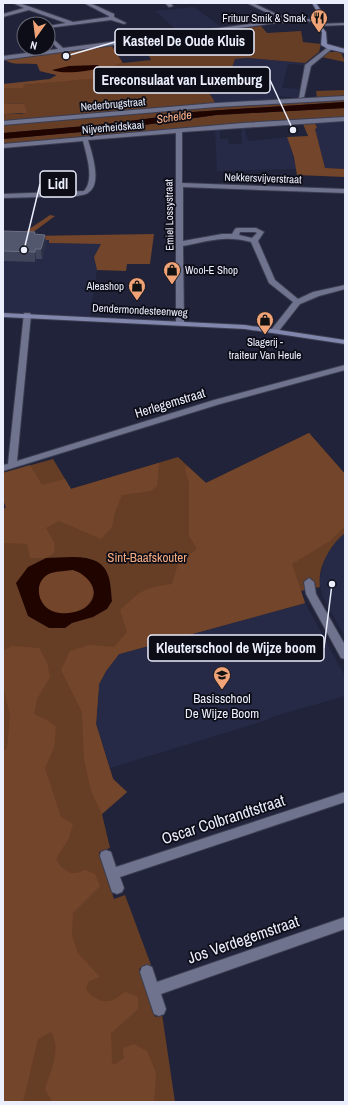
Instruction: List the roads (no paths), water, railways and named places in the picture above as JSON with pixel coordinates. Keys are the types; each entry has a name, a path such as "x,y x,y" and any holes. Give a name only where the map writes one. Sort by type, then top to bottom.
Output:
{"main road":[{"path":"314,3 322,16 318,23 323,30 324,45 344,51"},
{"name":"Dendermondesteenweg","path":"3,315 27,315 275,330 345,342"}],"street":[{"path":"15,3 73,24"},
{"path":"86,3 112,15 111,18"},
{"path":"249,3 289,21"},
{"path":"5,18 29,8"},
{"path":"56,25 111,18 124,23"},
{"path":"56,23 64,20"},
{"path":"3,58 289,21 345,24"},
{"path":"56,44 63,51"},
{"path":"301,97 308,65 330,48"},
{"name":"Nederbrugstraat","path":"3,123 209,106 345,98"},
{"name":"Nijverheidskaai","path":"3,146 345,119"},
{"name":"Emiel Lossystraat","path":"179,131 180,324"},
{"path":"3,196 23,194 77,194 86,192 90,188 93,166 85,139"},
{"name":"Nekkersvijverstraat","path":"179,185 345,191"},
{"path":"235,236 237,230 256,230 261,232 254,241"},
{"path":"180,241 203,240 222,236 235,236 254,241"},
{"path":"254,241 272,281 282,290 300,300"},
{"path":"275,330 300,300 345,287"},
{"path":"8,466 27,315"},
{"name":"Herlegemstraat","path":"8,466 230,398 345,367"},
{"path":"309,582 311,594 345,655"},
{"name":"Oscar Colbrandtstraat","path":"112,874 345,797"},
{"path":"106,856 116,888"},
{"name":"Jos Verdegemstraat","path":"153,990 345,923"},
{"path":"147,972 159,1009"}],"water":[{"path":"98,65 100,68 76,72 52,70 69,66"},
{"name":"Schelde","path":"345,102 345,108 216,115 115,129 3,139 3,133 98,125 168,116 177,113"},
{"path":"72,557 90,559 98,562 104,567 108,575 112,601 107,609 93,617 72,623 65,628 49,628 28,616 16,583 28,567 46,558","holes":["73,570 83,575 93,587 93,598 90,603 81,610 70,613 57,613 47,608 43,604 39,595 42,580 54,572"]}],"place":[{"name":"Frituur Smik & Smak","path":"319,33"},
{"name":"Kasteel De Oude Kluis","path":"66,56"},
{"name":"Ereconsulaat van Luxemburg","path":"293,130"},
{"name":"Lidl","path":"24,250"},
{"name":"Wool-E Shop","path":"172,285"},
{"name":"Aleashop","path":"137,301"},
{"name":"Slagerij - traiteur Van Heule","path":"265,335"},
{"name":"Kleuterschool de Wijze boom","path":"332,584"},
{"name":"Basisschool De Wijze Boom","path":"222,690"}],"park label":[{"name":"Sint-Baafskouter","path":"147,557"}]}
